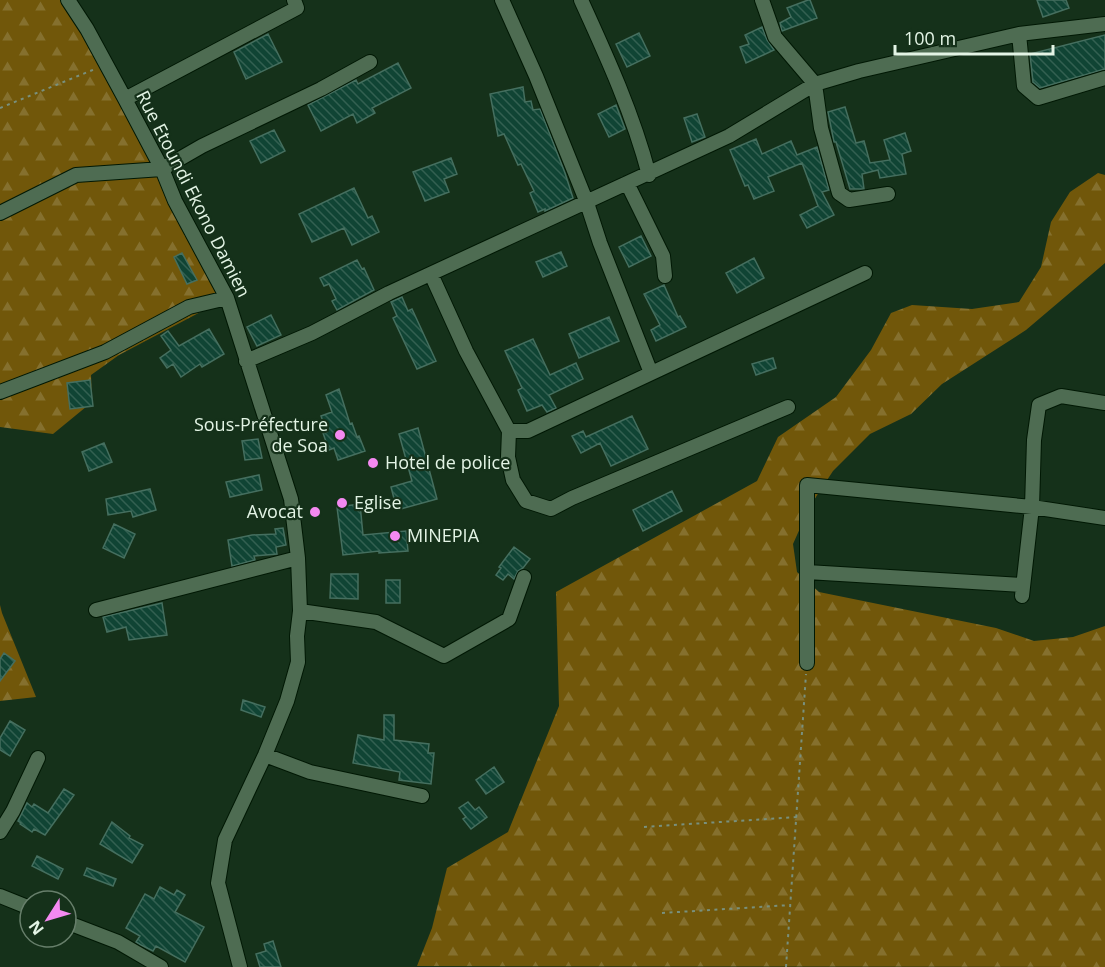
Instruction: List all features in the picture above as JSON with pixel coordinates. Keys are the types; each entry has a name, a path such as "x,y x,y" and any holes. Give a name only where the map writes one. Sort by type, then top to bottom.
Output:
{"street":[{"name":"Rue Etoundi Ekono Damien","path":"68,0 87,29 162,168 175,201 227,298 291,499 298,558 300,611 297,636 298,663 287,701 265,755 225,840 218,883 240,967"},
{"path":"125,99 297,8 294,0"},
{"path":"502,0 536,76 587,203 600,243 651,373"},
{"path":"581,0 618,84 640,141 649,175"},
{"path":"762,0 775,37 815,84 820,128 839,193 849,200 888,194"},
{"path":"246,361 312,333 389,293 627,183 649,175 729,136 815,84 859,71 1019,34 1105,24"},
{"path":"1019,34 1024,86 1038,98 1105,78"},
{"path":"0,213 76,175 162,168 202,146 321,89 370,62"},
{"path":"627,183 663,256 665,276"},
{"path":"509,432 528,431 865,273"},
{"path":"431,274 466,351 509,432 508,457 513,480 526,501 552,509 572,498 788,407"},
{"path":"0,392 105,352 189,307 227,298"},
{"path":"807,572 1022,591 1032,507 1034,440 1039,405 1061,396 1105,403"},
{"path":"807,663 807,485 1032,507 1105,518"},
{"path":"96,610 298,558"},
{"path":"300,611 376,622 444,656 509,619 524,577"},
{"path":"265,755 310,772 422,796"},
{"path":"0,832 17,804 38,758"},
{"path":"0,896 18,903"},
{"path":"78,927 118,942 161,967"}],"path":[{"path":"0,108 106,64"},
{"path":"786,967 807,663"},
{"path":"644,827 796,817"},
{"path":"662,913 790,905"}],"green space":[{"path":"0,0 68,0 227,298 119,355 91,375 92,402 53,434 0,427"},
{"path":"1098,173 1105,175 1105,263 1026,330 942,384 911,414 870,434 833,471 810,506 793,544 797,572 819,592 996,628 1034,641 1073,637 1105,626 1105,967 417,966 432,928 447,868 508,832 559,706 556,592 757,481 778,437 836,397 871,350 891,313 912,305 972,309 1019,302 1041,267 1051,222 1070,192"},
{"path":"0,605 2,613 36,697 0,701"}],"building":[{"path":"808,0 817,18 782,31 780,23 791,17 787,8"},
{"path":"1037,0 1066,0 1069,8 1043,17"},
{"path":"762,27 774,50 746,63 740,47 749,44 745,35"},
{"path":"639,33 650,56 627,67 616,44"},
{"path":"268,34 282,62 246,79 234,52"},
{"path":"1105,35 1105,69 1040,88 1033,82 1030,54"},
{"path":"398,63 411,88 372,108 375,113 357,123 353,114 321,131 308,105 356,80 358,84"},
{"path":"523,87 525,102 531,101 533,110 540,109 573,198 545,211 545,209 538,212 530,193 534,191 521,164 518,165 504,134 498,136 490,94"},
{"path":"616,105 625,129 609,137 598,114"},
{"path":"845,107 856,143 864,141 870,163 890,160 884,140 905,133 911,151 902,154 906,174 880,178 878,170 862,174 864,189 850,189 836,142 834,142 828,112"},
{"path":"697,114 705,137 692,142 684,118"},
{"path":"274,130 285,151 261,163 250,141"},
{"path":"756,139 762,154 791,141 797,155 817,147 829,190 822,192 834,215 807,228 800,215 818,206 802,163 768,177 774,191 754,199 748,185 745,186 730,150"},
{"path":"451,158 457,174 444,179 449,192 425,201 413,172"},
{"path":"354,188 368,218 372,216 379,232 352,245 344,228 312,242 299,214"},
{"path":"641,236 651,256 629,267 619,247"},
{"path":"561,252 567,266 543,277 536,262"},
{"path":"182,253 197,280 187,284 174,257"},
{"path":"754,258 764,278 737,293 726,273"},
{"path":"357,260 362,269 364,268 374,290 337,310 332,301 336,299 329,284 324,286 320,278"},
{"path":"664,285 678,317 680,316 686,327 656,341 651,330 660,325 644,294"},
{"path":"402,297 408,311 412,309 436,361 417,369 393,318 397,316 391,302"},
{"path":"271,315 281,335 257,346 247,327"},
{"path":"609,317 619,341 579,358 569,334"},
{"path":"209,329 224,354 202,367 200,364 181,377 173,364 167,368 160,358 171,350 161,336 168,331 179,346"},
{"path":"533,339 550,375 576,363 583,379 549,395 556,408 547,412 542,405 527,411 518,390 522,388 505,351"},
{"path":"773,358 776,368 756,375 752,364"},
{"path":"90,380 93,406 70,409 67,383"},
{"name":"Sous-Préfecture de Soa","path":"339,389 350,424 352,423 365,451 338,460 334,448 329,450 323,433 327,432 321,416 332,412 326,395"},
{"path":"632,416 648,449 611,466 600,443 581,453 572,436 583,431 586,437"},
{"path":"418,428 437,499 397,510 391,487 412,481 399,434"},
{"path":"258,439 262,458 245,460 242,441"},
{"path":"104,443 112,462 89,471 82,452"},
{"path":"259,475 262,490 230,497 226,482"},
{"path":"150,489 156,510 133,517 131,511 108,515 106,499"},
{"path":"672,491 682,511 643,531 633,510"},
{"path":"360,504 363,535 406,531 408,551 343,555 337,507"},
{"path":"114,524 135,534 124,558 103,548"},
{"path":"283,528 286,545 276,547 277,554 254,556 255,560 232,566 228,540 252,535 276,534 275,529"},
{"path":"514,547 530,559 518,571 514,579 508,574 503,580 496,575 501,568 499,567"},
{"path":"331,574 358,574 358,599 330,598"},
{"path":"386,580 400,580 400,603 386,603"},
{"path":"162,603 167,635 129,640 126,627 107,632 103,617"},
{"path":"4,653 15,661 0,681 0,659"},
{"path":"243,700 265,707 261,717 241,710"},
{"path":"384,715 394,715 394,740 429,744 428,753 434,753 431,784 399,780 400,772 353,763 358,735 384,740"},
{"path":"10,721 25,730 10,756 0,750 0,738"},
{"path":"494,767 504,782 486,794 476,780"},
{"path":"64,789 74,795 45,835 34,829 32,832 20,824 18,821 27,803 32,807 34,804 48,813"},
{"path":"468,802 475,810 479,807 487,817 471,829 463,819 466,817 459,808"},
{"path":"112,822 130,836 129,838 143,845 132,863 100,844"},
{"path":"37,856 63,869 58,879 32,866"},
{"path":"87,868 116,879 113,886 84,875"},
{"path":"160,887 174,895 177,890 185,895 175,912 204,927 185,962 156,946 153,951 141,945 136,942 140,936 126,928 145,894 154,899"},
{"path":"273,941 281,967 260,967 256,954 266,951 264,944"}],"place":[{"name":"Sous-Préfecture de Soa","path":"340,435"},
{"name":"Hotel de police","path":"373,463"},
{"name":"Eglise","path":"342,503"},
{"name":"Avocat","path":"315,512"},
{"name":"MINEPIA","path":"395,536"}]}
